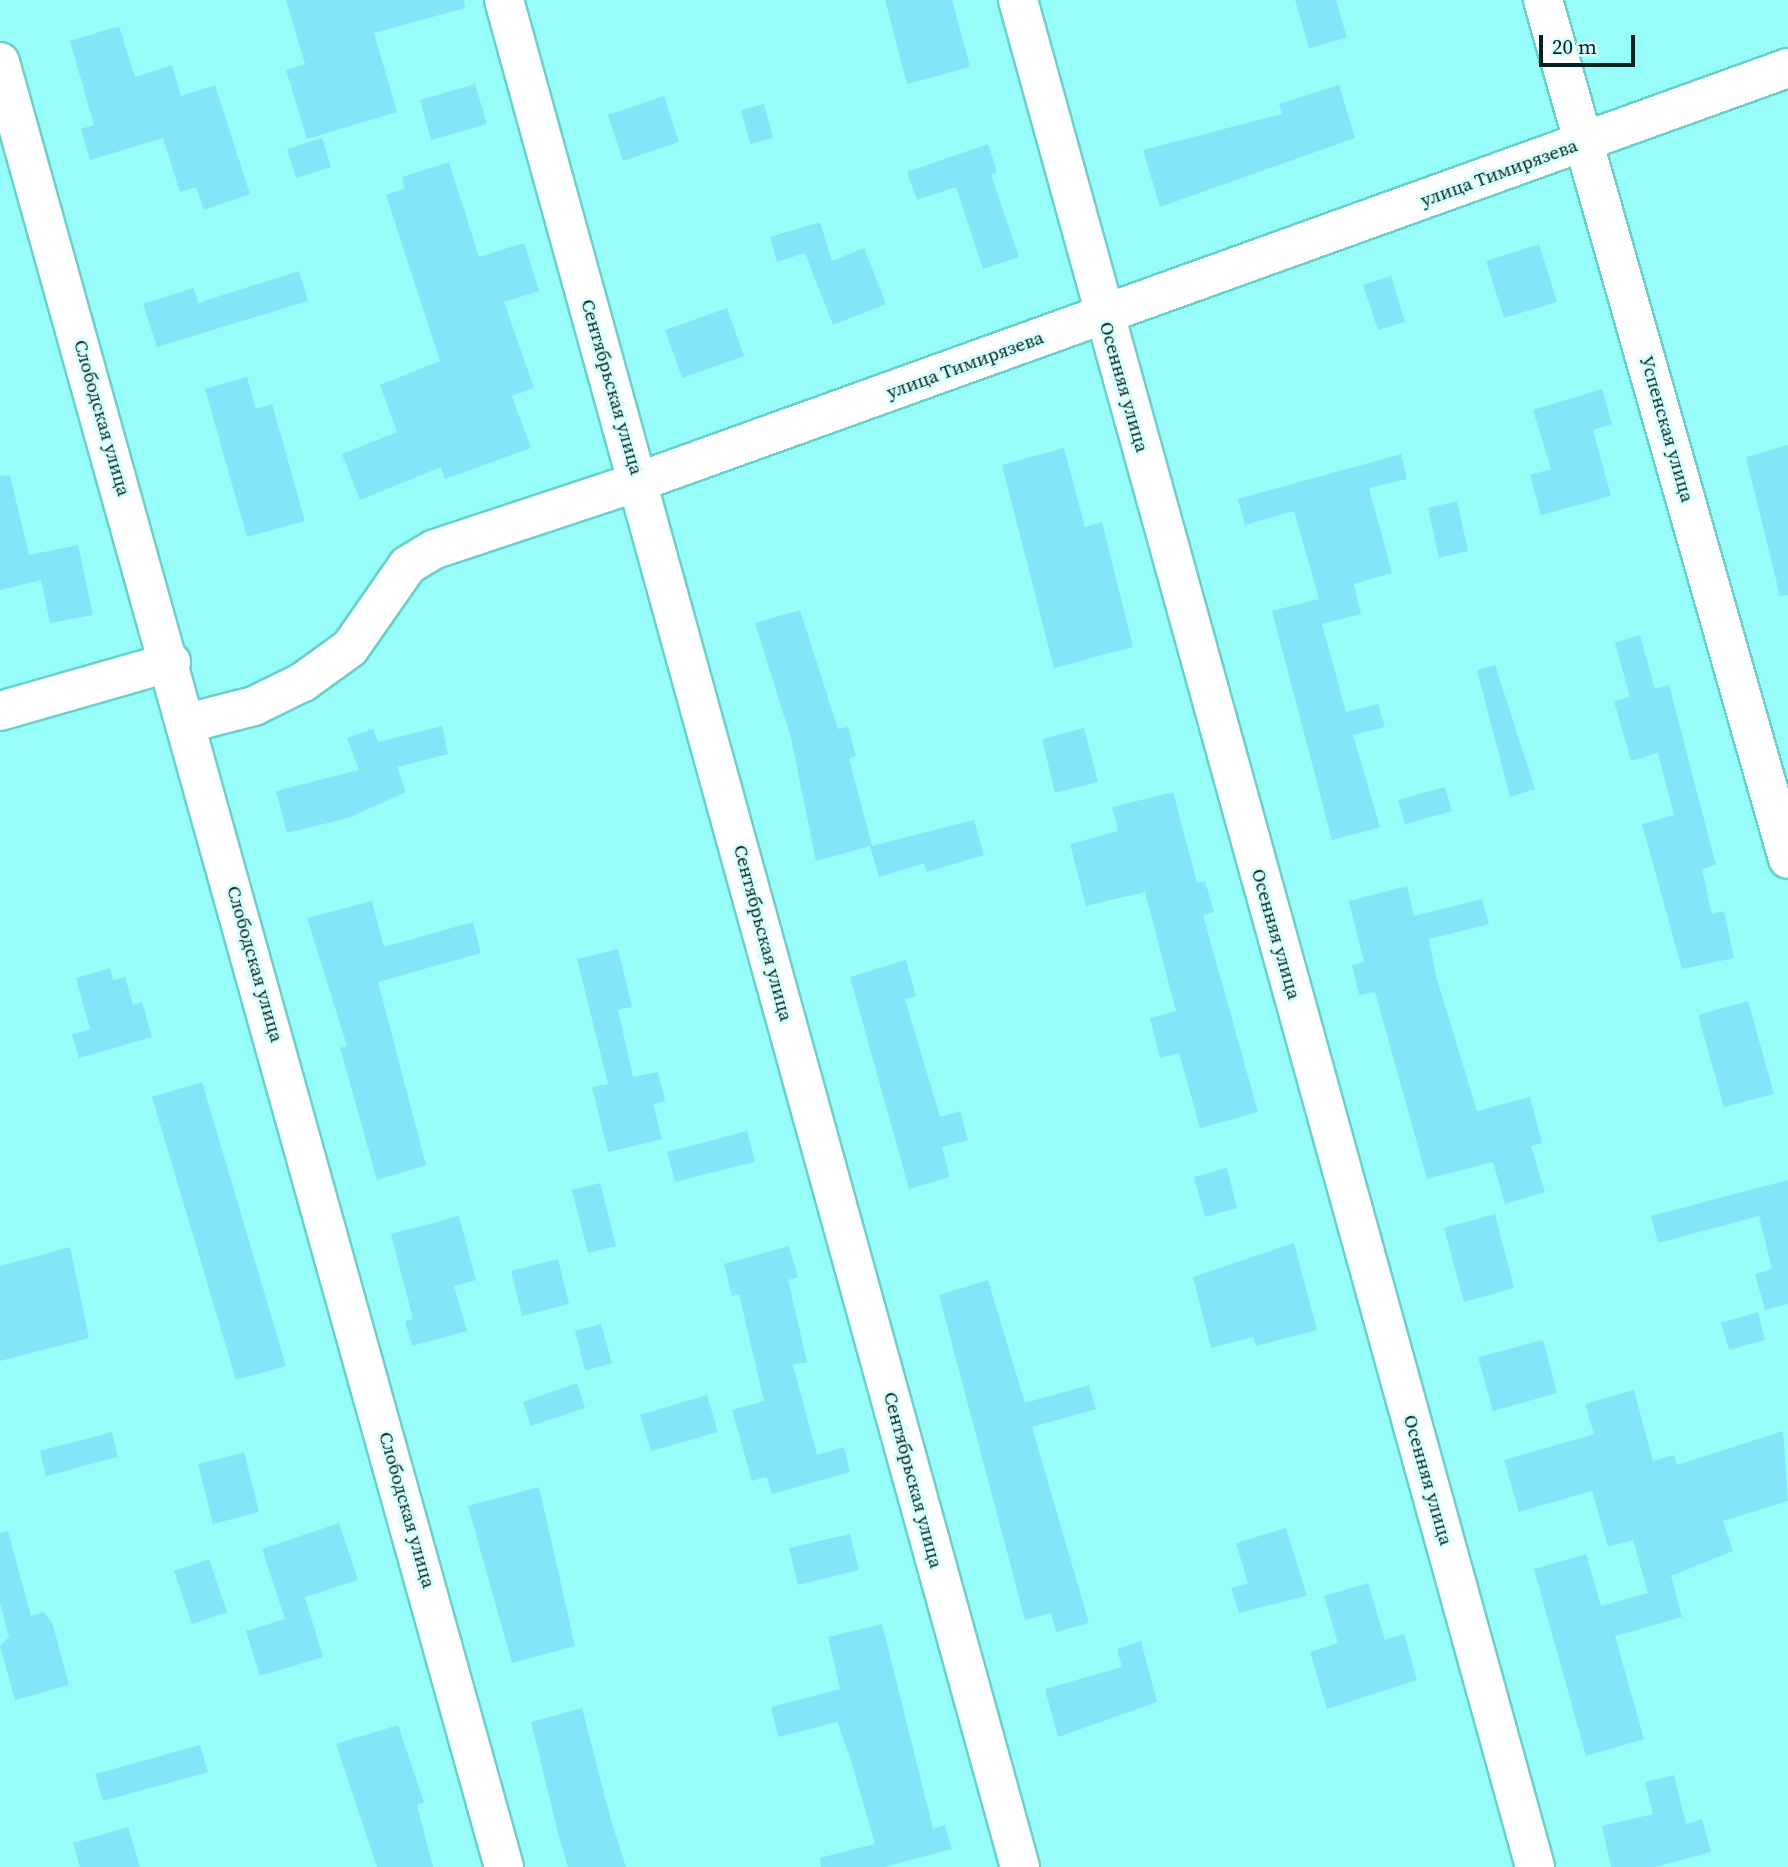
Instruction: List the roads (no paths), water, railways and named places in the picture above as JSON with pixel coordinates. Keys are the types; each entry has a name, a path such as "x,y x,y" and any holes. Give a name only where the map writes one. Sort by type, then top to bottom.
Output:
{"street":[{"name":"Сентябрьская улица","path":"504,0 1020,1867"},
{"name":"Осенняя улица","path":"1018,0 1535,1867"},
{"name":"Успенская улица","path":"1543,0 1587,142 1788,859"},
{"name":"Слободская улица","path":"0,62 171,662 504,1867"},
{"name":"улица Тимирязева","path":"188,723 254,706 303,682 350,648 408,565 435,549 638,482 1788,68"},
{"path":"0,711 171,662"}]}
